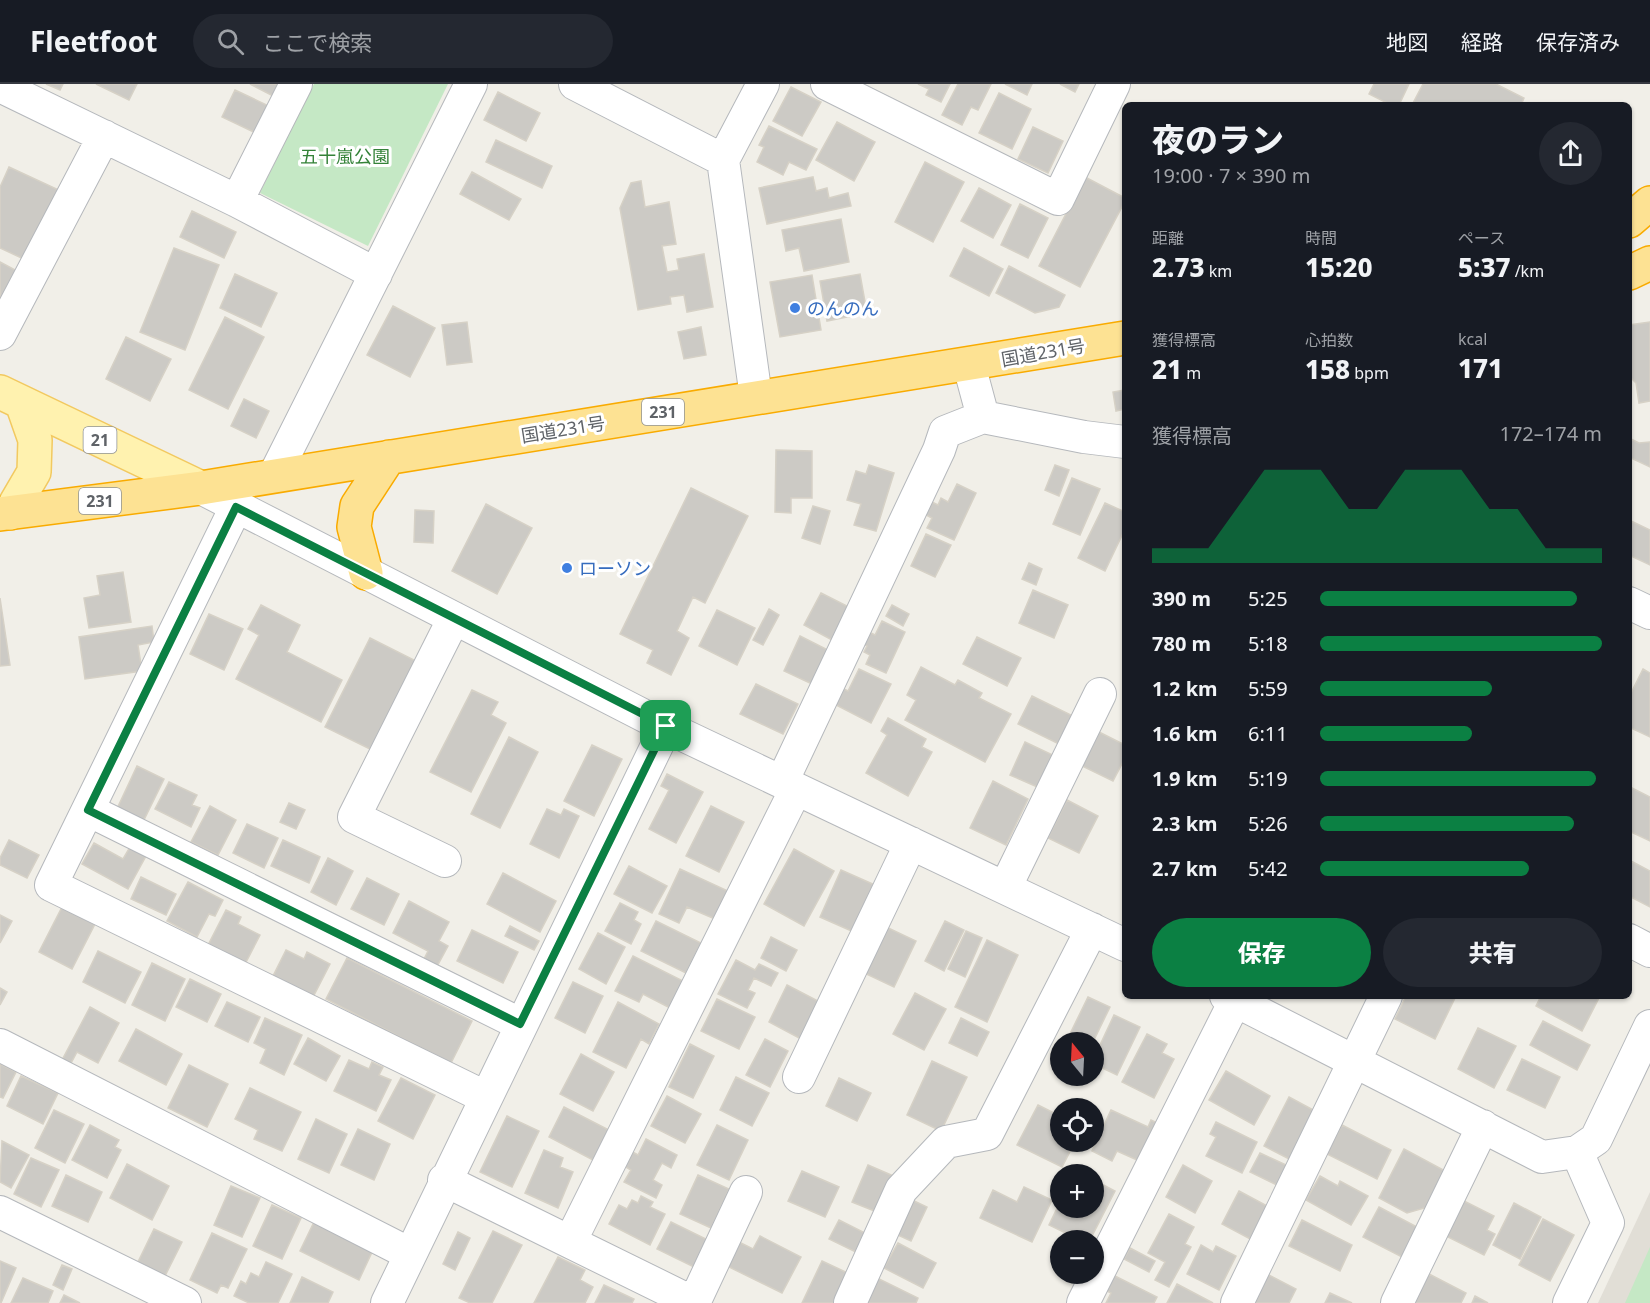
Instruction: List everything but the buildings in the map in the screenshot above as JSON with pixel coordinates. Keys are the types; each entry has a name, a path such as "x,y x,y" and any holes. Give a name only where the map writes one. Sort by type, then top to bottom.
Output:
{"highway":[{"path":"1632,218 1650,203"},
{"path":"1632,232 1650,229"},
{"path":"1632,273 1650,263"},
{"path":"1632,275 1650,273"},
{"name":"国道231号","path":"5,513 201,488 1122,339"},
{"path":"366,573 354,527 357,506 389,457"}],"main road":[{"name":"21","path":"11,397 201,488"},
{"path":"5,513 34,472 35,440 11,397"}],"street":[{"path":"237,201 296,84"},
{"path":"274,476 471,84"},
{"path":"575,84 723,160"},
{"path":"756,397 723,160 763,84"},
{"path":"827,84 1058,199 1114,84"},
{"path":"0,86 237,201 376,274"},
{"path":"0,334 104,136"},
{"path":"969,365 983,417"},
{"path":"570,1242 789,785 945,432 983,417 1084,437 1122,442"},
{"path":"201,488 666,726 1122,944"},
{"path":"236,507 51,885 485,1097"},
{"path":"1632,604 1650,613"},
{"path":"445,861 354,817 454,618"},
{"path":"1005,888 1100,693"},
{"path":"387,1303 444,1180 666,726"},
{"path":"88,810 520,1024"},
{"path":"799,1077 911,843"},
{"path":"850,1303 901,1190 946,1142 987,1134 1092,929"},
{"path":"1632,942 1650,951"},
{"path":"1083,1303 1231,999"},
{"path":"1236,999 1277,1007 1355,1061 1542,1157 1577,1152 1596,1139 1650,1026"},
{"path":"1237,1303 1385,999"},
{"path":"0,1045 410,1254"},
{"path":"1397,1303 1483,1126"},
{"path":"1569,1303 1608,1223 1577,1152"},
{"path":"444,1180 694,1303 746,1192"},
{"path":"0,1212 185,1303"}],"shaded area":[{"path":"1650,1192 1650,1303 1598,1303"}],"green space":[{"name":"五十嵐公園","path":"314,84 448,84 368,246 260,193"},
{"path":"1650,1247 1650,1303 1625,1303"}],"place":[{"name":"のんのん","path":"795,308"},
{"name":"ローソン","path":"567,568"}],"route":[{"path":"236,507 666,726 520,1024 88,810 236,507"}]}
